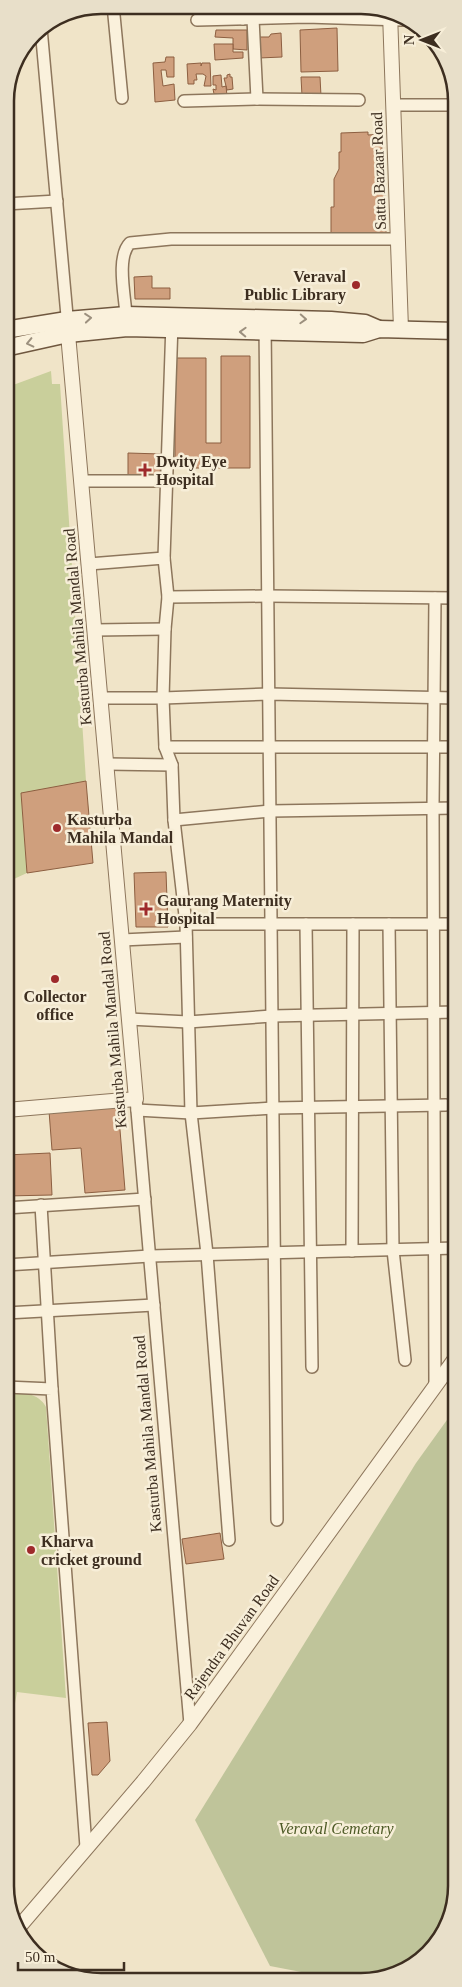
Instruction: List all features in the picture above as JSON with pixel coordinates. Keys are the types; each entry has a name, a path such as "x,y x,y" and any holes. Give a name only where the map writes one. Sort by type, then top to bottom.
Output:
{"main road":[{"path":"14,345 68,327 126,315 172,322 265,325 363,334 379,330 401,329 448,331"},
{"path":"14,330 68,327 127,328 172,322"}],"street":[{"path":"115,14 122,98"},
{"path":"246,14 248,19 257,99"},
{"path":"197,20 248,19 292,14"},
{"path":"344,14 382,16"},
{"name":"Satta Bazaar Road","path":"394,20 393,105 401,329"},
{"path":"42,36 68,327"},
{"path":"184,101 257,99 359,100"},
{"path":"393,105 448,106"},
{"path":"14,203 57,201"},
{"path":"126,315 122,263 126,247 130,243 171,239 398,239"},
{"path":"172,322 164,558 168,597 165,629 165,747 172,765 174,820 186,924 191,1113 207,1254 229,1540"},
{"path":"265,325 277,1520"},
{"name":"Kasturba Mahila Mandal Road","path":"68,327 190,1724"},
{"path":"82,481 166,481"},
{"path":"89,564 164,558"},
{"path":"168,597 448,598"},
{"path":"435,598 434,1013 440,1105 435,1249 435,1384"},
{"path":"95,630 165,629"},
{"path":"101,698 269,694 448,698"},
{"path":"165,747 448,747"},
{"path":"106,764 172,765"},
{"path":"174,820 270,811 448,808"},
{"path":"186,924 448,924"},
{"path":"306,924 312,1368"},
{"path":"352,1251 353,924"},
{"path":"389,924 393,1250 405,1360"},
{"path":"122,940 186,937"},
{"path":"129,1019 188,1022 272,1016 448,1012"},
{"path":"14,1110 137,1105 191,1113 273,1108 440,1105"},
{"path":"14,1207 145,1199"},
{"path":"41,1205 52,1389 86,1847"},
{"path":"14,1264 150,1256 448,1248"},
{"path":"14,1312 154,1306"},
{"name":"Rajendra Bhuvan Road","path":"21,1921 143,1782 190,1724 448,1367"},
{"path":"14,1387 52,1389"}],"green space":[{"path":"51,371 52,384 60,384 86,781 21,794 27,873 14,879 14,385"},
{"name":"Kharva cricket ground","path":"14,1392 24,1393 39,1398 46,1407 66,1698 17,1692 14,1709"},
{"name":"Veraval Cemetary","path":"448,1419 448,1892 442,1920 427,1944 405,1962 389,1969 373,1973 306,1973 270,1966 195,1820 416,1463"}],"building":[{"path":"212,14 238,14 238,17 212,17"},
{"path":"337,28 338,71 301,72 300,30"},
{"path":"216,30 247,30 247,50 233,49 233,38 215,37"},
{"path":"281,33 282,57 259,58 258,37 269,37 271,34"},
{"path":"214,44 233,44 233,52 243,52 243,58 215,60"},
{"path":"166,57 174,57 174,77 167,77 166,70 161,70 163,86 174,84 175,100 155,102 153,63 165,62"},
{"path":"201,63 201,66 202,63 210,63 211,86 204,86 206,76 203,74 196,74 197,80 194,80 194,84 188,84 187,64"},
{"path":"230,74 233,89 227,90 224,78 227,78 227,75"},
{"path":"221,75 222,87 226,86 227,96 217,97 213,89 216,90 216,85 213,85 213,76"},
{"path":"301,77 320,77 321,96 302,96"},
{"path":"368,132 368,135 382,134 382,178 380,178 380,188 385,188 386,235 382,233 331,233 331,207 334,207 334,179 339,169 341,133"},
{"path":"152,276 152,288 170,288 170,299 135,299 134,277"},
{"path":"221,356 250,356 250,468 175,468 175,358 206,358 206,443 221,443"},
{"path":"128,453 161,454 160,478 128,477"},
{"name":"Kasturba Mahila Mandal","path":"86,781 93,863 27,873 21,793"},
{"path":"166,872 168,927 136,927 134,873"},
{"path":"118,1106 125,1190 85,1193 81,1148 52,1150 49,1111"},
{"path":"50,1153 52,1195 14,1196 14,1155"},
{"path":"220,1533 224,1559 186,1564 182,1539"},
{"path":"107,1722 110,1761 98,1775 92,1775 88,1723"}],"place":[{"name":"Veraval Public Library","path":"356,285"},
{"name":"Dwity Eye Hospital","path":"145,470"},
{"name":"Kasturba Mahila Mandal","path":"57,828"},
{"name":"Gaurang Maternity Hospital","path":"146,909"},
{"name":"Collector office","path":"55,979"},
{"name":"Kharva cricket ground","path":"31,1550"}]}
